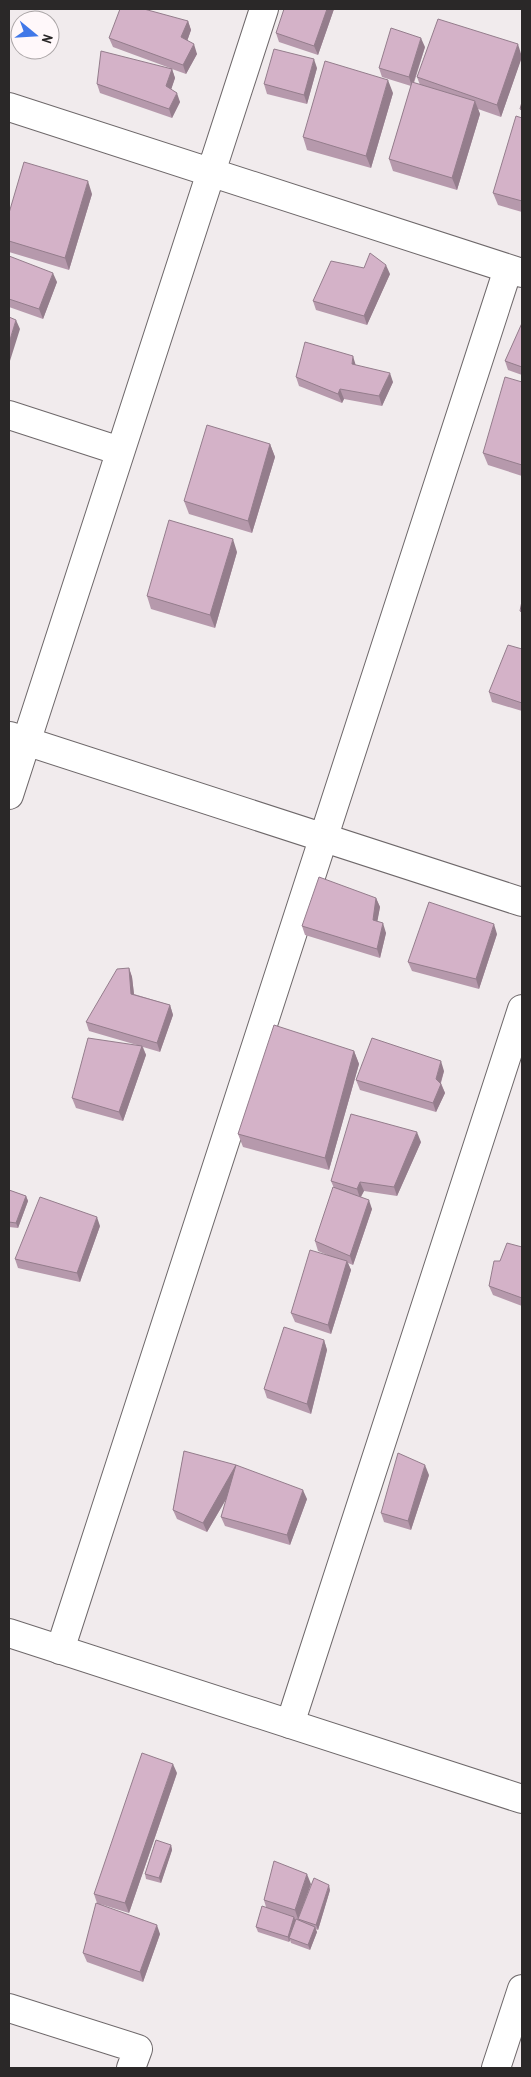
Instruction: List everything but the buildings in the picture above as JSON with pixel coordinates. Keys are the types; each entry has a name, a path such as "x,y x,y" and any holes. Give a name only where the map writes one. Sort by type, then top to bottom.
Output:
{"street":[{"path":"9,796 17,739 120,451 264,9"},
{"path":"9,107 515,271 324,838 60,1650"},
{"path":"9,415 120,451"},
{"path":"17,739 522,902"},
{"path":"290,1724 522,1009"},
{"path":"9,1633 522,1799"},
{"path":"496,2068 522,1989"},
{"path":"9,2008 138,2049 131,2068"}]}
